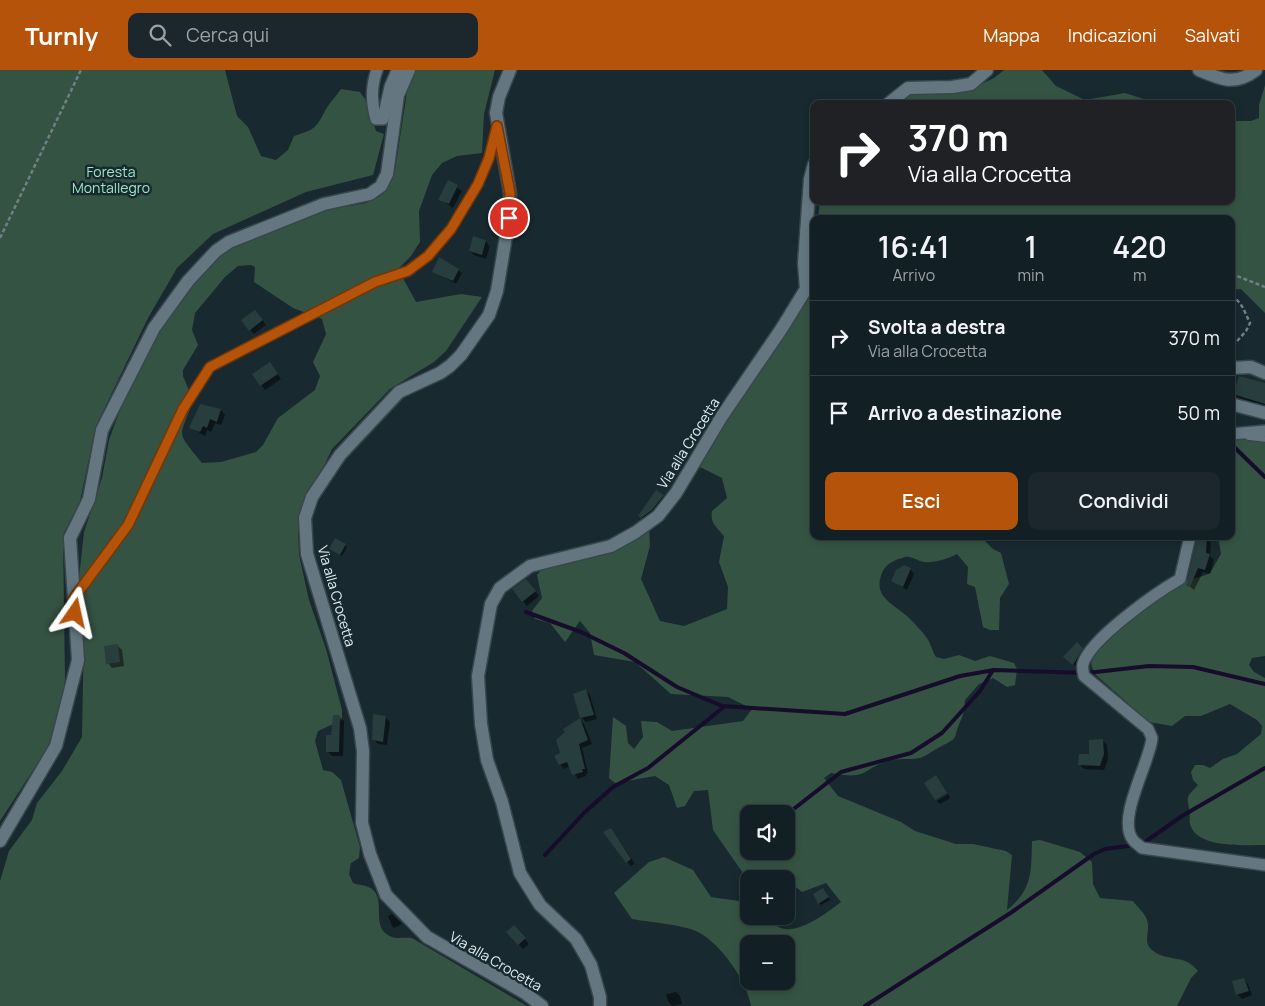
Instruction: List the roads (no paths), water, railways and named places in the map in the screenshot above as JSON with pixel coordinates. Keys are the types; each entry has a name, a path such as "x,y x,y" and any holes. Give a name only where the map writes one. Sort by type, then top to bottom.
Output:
{"street":[{"path":"377,70 372,84 373,108 376,119 383,119 390,87 396,73 408,70"},
{"path":"0,841 56,746 78,660 70,538 89,499 102,430 154,328 188,281 216,251 229,242 324,204 370,194 381,186 387,174 398,95 408,70"},
{"name":"Via alla Crocetta","path":"510,70 499,97 496,113 510,193 509,218 497,291 489,314 450,366 440,373 399,392 340,455 312,497 305,518 305,536 310,563 360,728 363,751 362,823 370,854 386,895 427,937 525,993 542,1006"},
{"path":"893,100 908,88 952,88 971,84 987,70"},
{"path":"1199,70 1224,81 1246,78 1256,70"},
{"name":"Via alla Crocetta","path":"600,1006 600,997 590,965 576,940 540,905 520,873 502,802 487,760 481,724 478,676 490,604 500,588 530,566 611,546 636,532 658,516 676,493 722,416 806,289 805,253 810,179"},
{"path":"1235,368 1251,367 1265,373"},
{"path":"1235,405 1265,413"},
{"path":"1235,435 1265,431"},
{"path":"1189,540 1180,579 1154,594 1091,650 1083,665 1084,676 1148,729 1152,738 1152,746 1133,798 1128,829 1132,840 1142,848 1265,865"}],"lane":[{"path":"74,598 128,525 183,409 210,367 375,282 408,271 428,256 451,229 478,184 489,158 497,126"},
{"path":"1235,435 1265,439"}],"waterway":[{"path":"1235,448 1265,477"},
{"path":"526,612 581,632 624,653 677,687 722,706 845,714 960,676 994,670 1087,673 1149,666 1193,667 1265,684"},
{"path":"795,808 841,772 911,753 942,733 980,691 993,670"},
{"path":"545,855 584,813 613,787 648,768 725,706"},
{"path":"1142,844 1182,816 1265,768"},
{"path":"865,1006 1012,912 1094,854 1105,849 1135,845"}],"park label":[{"name":"Foresta Montallegro","path":"111,179"}]}
